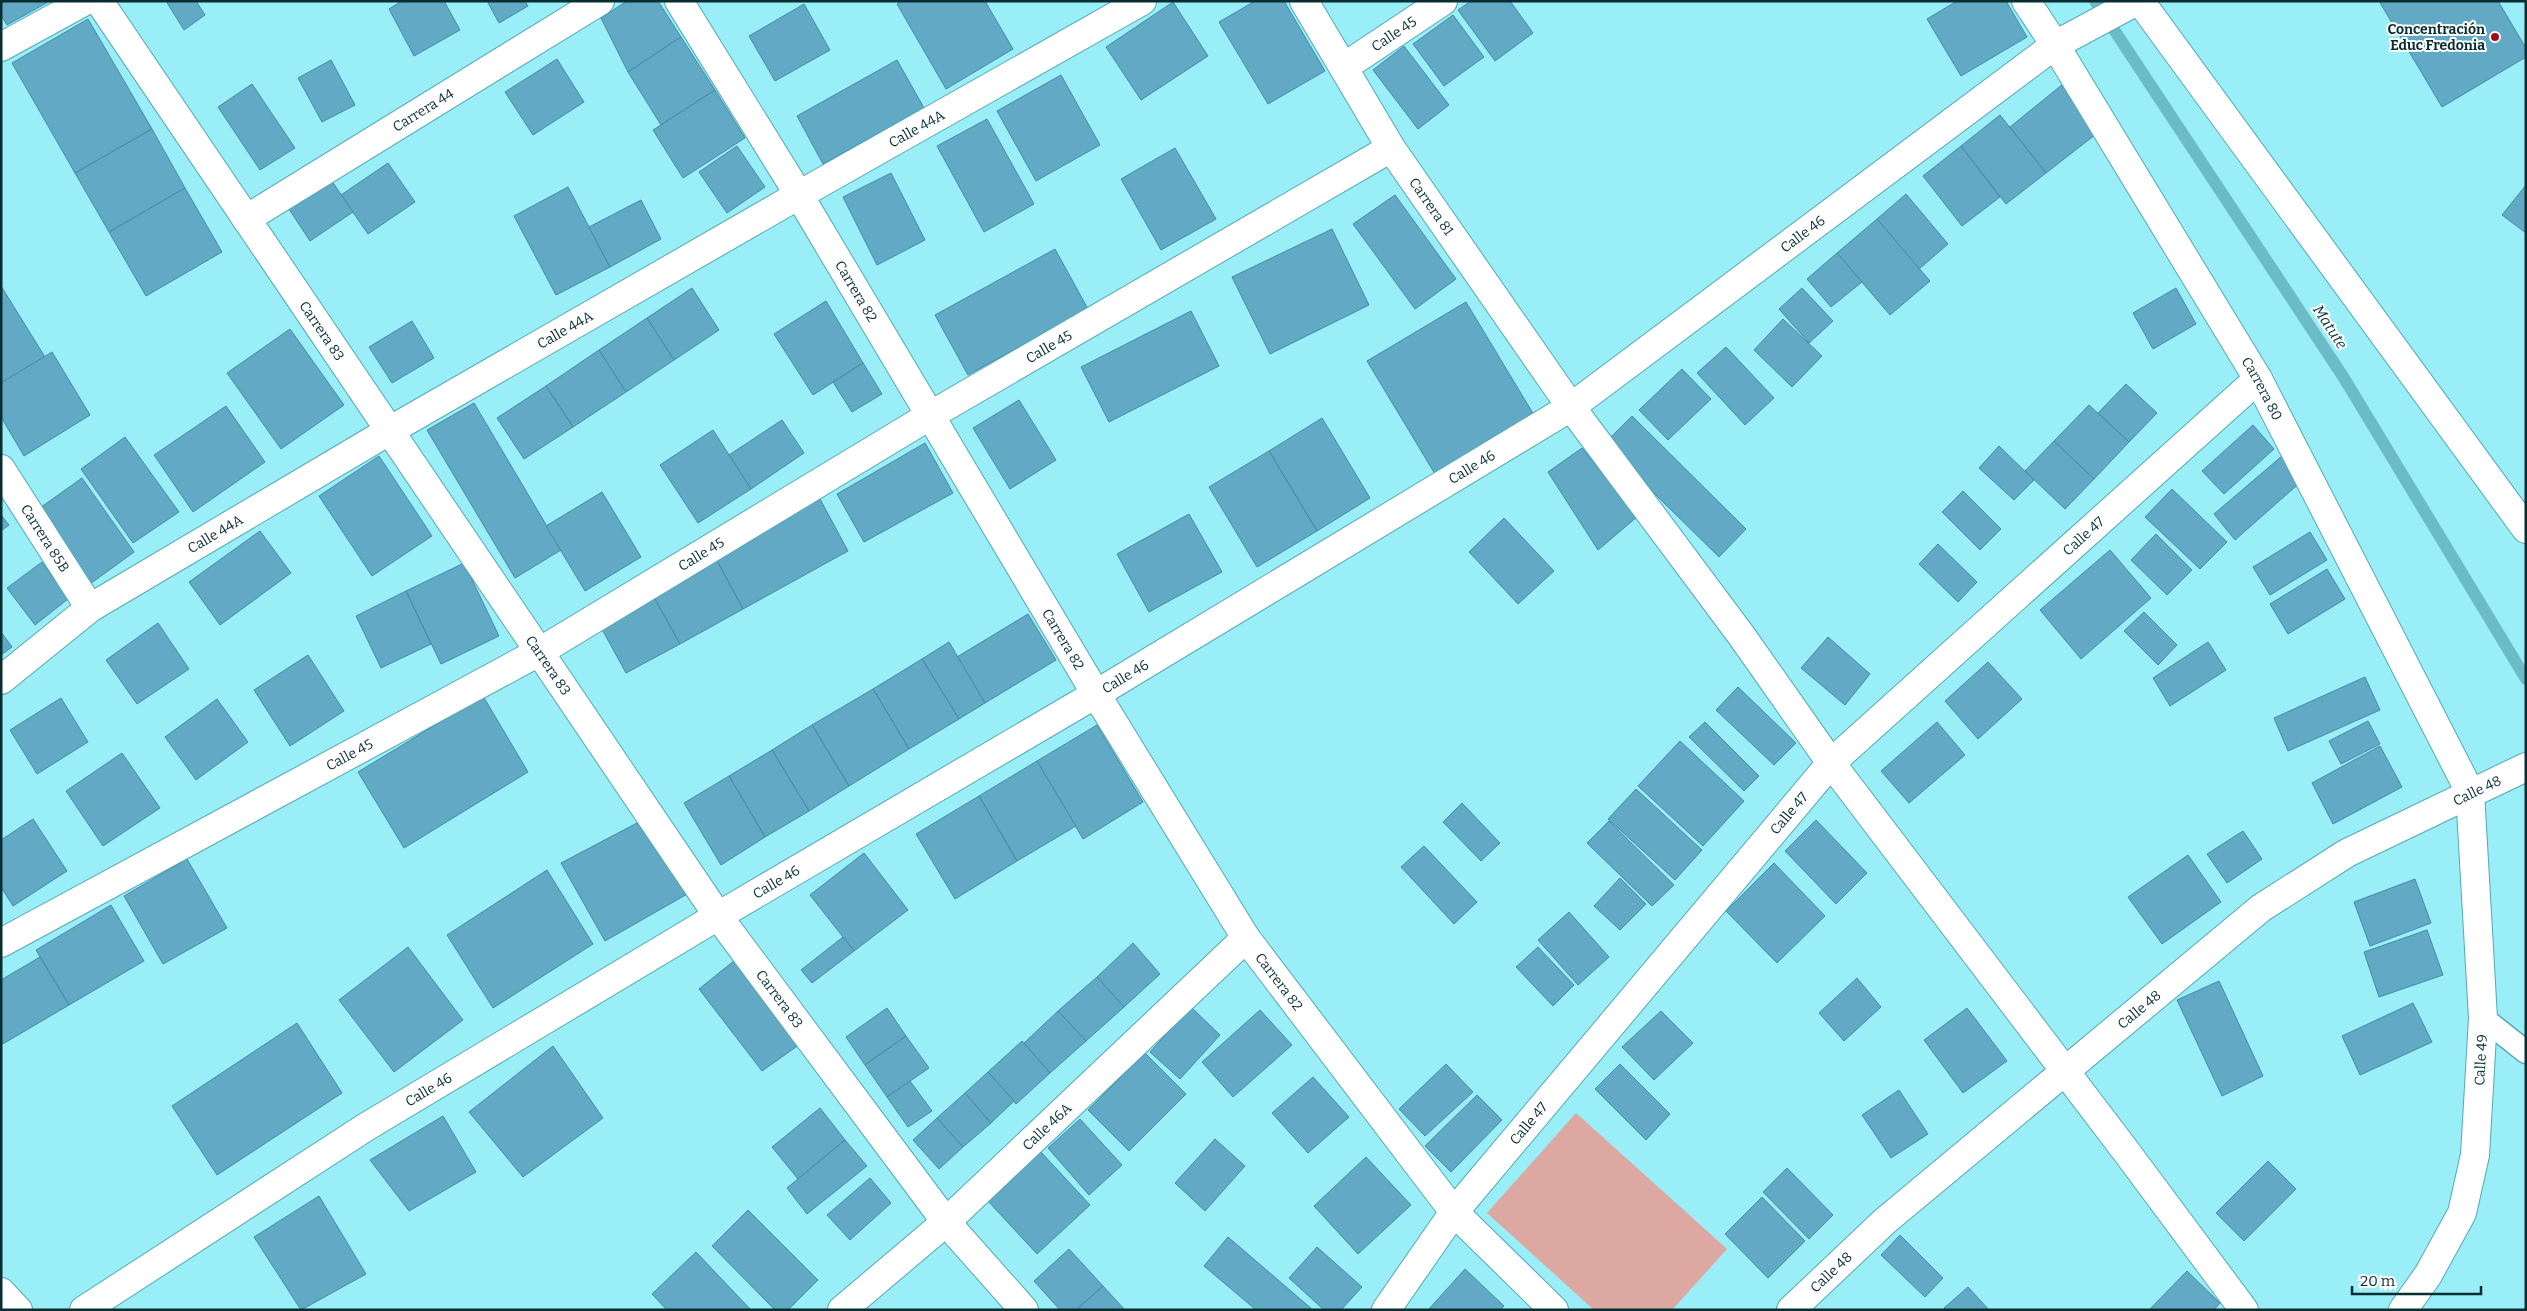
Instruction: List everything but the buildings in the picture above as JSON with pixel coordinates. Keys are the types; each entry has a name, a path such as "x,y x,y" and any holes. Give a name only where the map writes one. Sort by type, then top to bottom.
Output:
{"street":[{"path":"1,47 85,1"},
{"name":"Carrera 83","path":"99,1 718,916 946,1222 1024,1310"},
{"name":"Carrera 44","path":"246,219 600,1"},
{"name":"Carrera 82","path":"679,1 799,194 1096,694 1246,938 1454,1212 1554,1310"},
{"name":"Calle 44A","path":"1,680 90,608 389,431 799,194 1142,1"},
{"name":"Carrera 81","path":"1304,1 1390,148 1571,407 1741,635 1832,763 2244,1310"},
{"name":"Calle 45","path":"1344,67 1443,1"},
{"name":"Carrera 80","path":"2026,1 2055,45 2258,379 2470,792"},
{"path":"2135,3 2526,529"},
{"name":"Calle 46","path":"84,1310 366,1127 718,916 1096,694 1571,407 2055,45 2135,3"},
{"name":"Calle 45","path":"1,942 539,652 931,415 1390,148"},
{"name":"Calle 47","path":"1386,1310 1454,1212 1832,763 2258,379"},
{"name":"Carrera 85B","path":"1,469 90,608"},
{"name":"Calle 48","path":"1791,1310 1885,1221 2261,908 2347,853 2470,792 2526,767"},
{"name":"Calle 49","path":"2403,1310 2428,1275 2462,1213 2475,1155 2483,1018 2470,792"},
{"name":"Calle 46A","path":"842,1310 946,1222 1246,938"},
{"path":"1,1292 18,1310"}],"lane":[{"path":"2483,1018 2526,1052"}],"shaded area":[{"path":"1576,1113 1727,1249 1672,1310 1594,1310 1487,1213"}],"waterway":[{"name":"Matute","path":"2095,1 2344,378 2526,679"}],"place":[{"name":"Concentración Educ Fredonia","path":"2495,37"}]}
